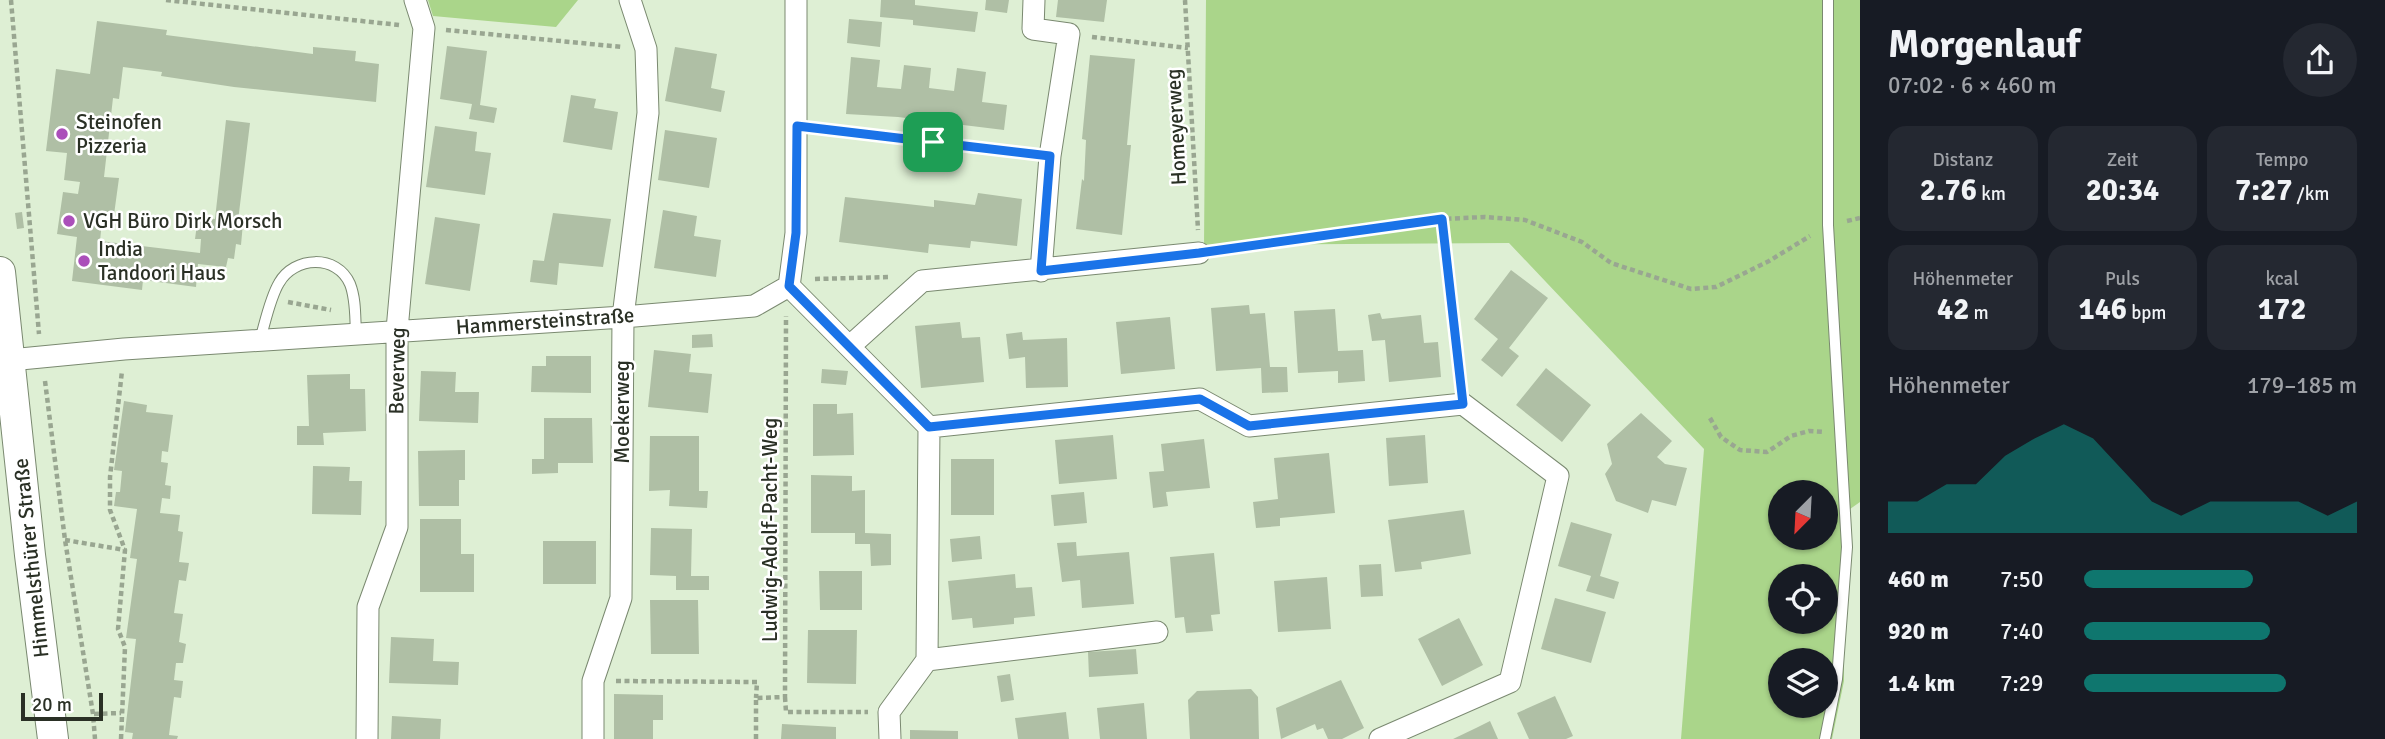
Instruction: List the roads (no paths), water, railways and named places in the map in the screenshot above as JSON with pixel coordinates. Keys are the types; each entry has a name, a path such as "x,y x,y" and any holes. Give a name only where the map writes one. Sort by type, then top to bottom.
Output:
{"street":[{"name":"Beverweg","path":"367,739 368,607 397,527 397,330 424,28 415,0"},
{"name":"Moekerweg","path":"593,739 593,681 621,598 623,317 648,113 646,49 630,0"},
{"path":"796,0 796,233 784,287 850,346 929,427 927,660 889,712 890,739"},
{"path":"1034,0 1033,29 1069,34 1050,156 1041,271"},
{"path":"850,346 922,281 1199,253"},
{"name":"Himmelsthürer Straße","path":"0,272 51,732"},
{"name":"Hammersteinstraße","path":"10,360 260,340 355,324 397,330 623,317 754,306 784,287"},
{"path":"929,427 1200,399 1249,426 1463,404 1558,476 1510,682 1380,739"},
{"path":"927,660 1157,632"}],"lane":[{"path":"1825,739 1837,679 1847,547 1828,225 1828,0"},
{"path":"260,340 279,282 294,267 314,260 337,268 349,283 355,324"}],"place":[{"name":"Steinofen Pizzeria","path":"62,134"},
{"name":"VGH Büro Dirk Morsch","path":"69,221"},
{"name":"India Tandoori Haus","path":"84,261"}]}
